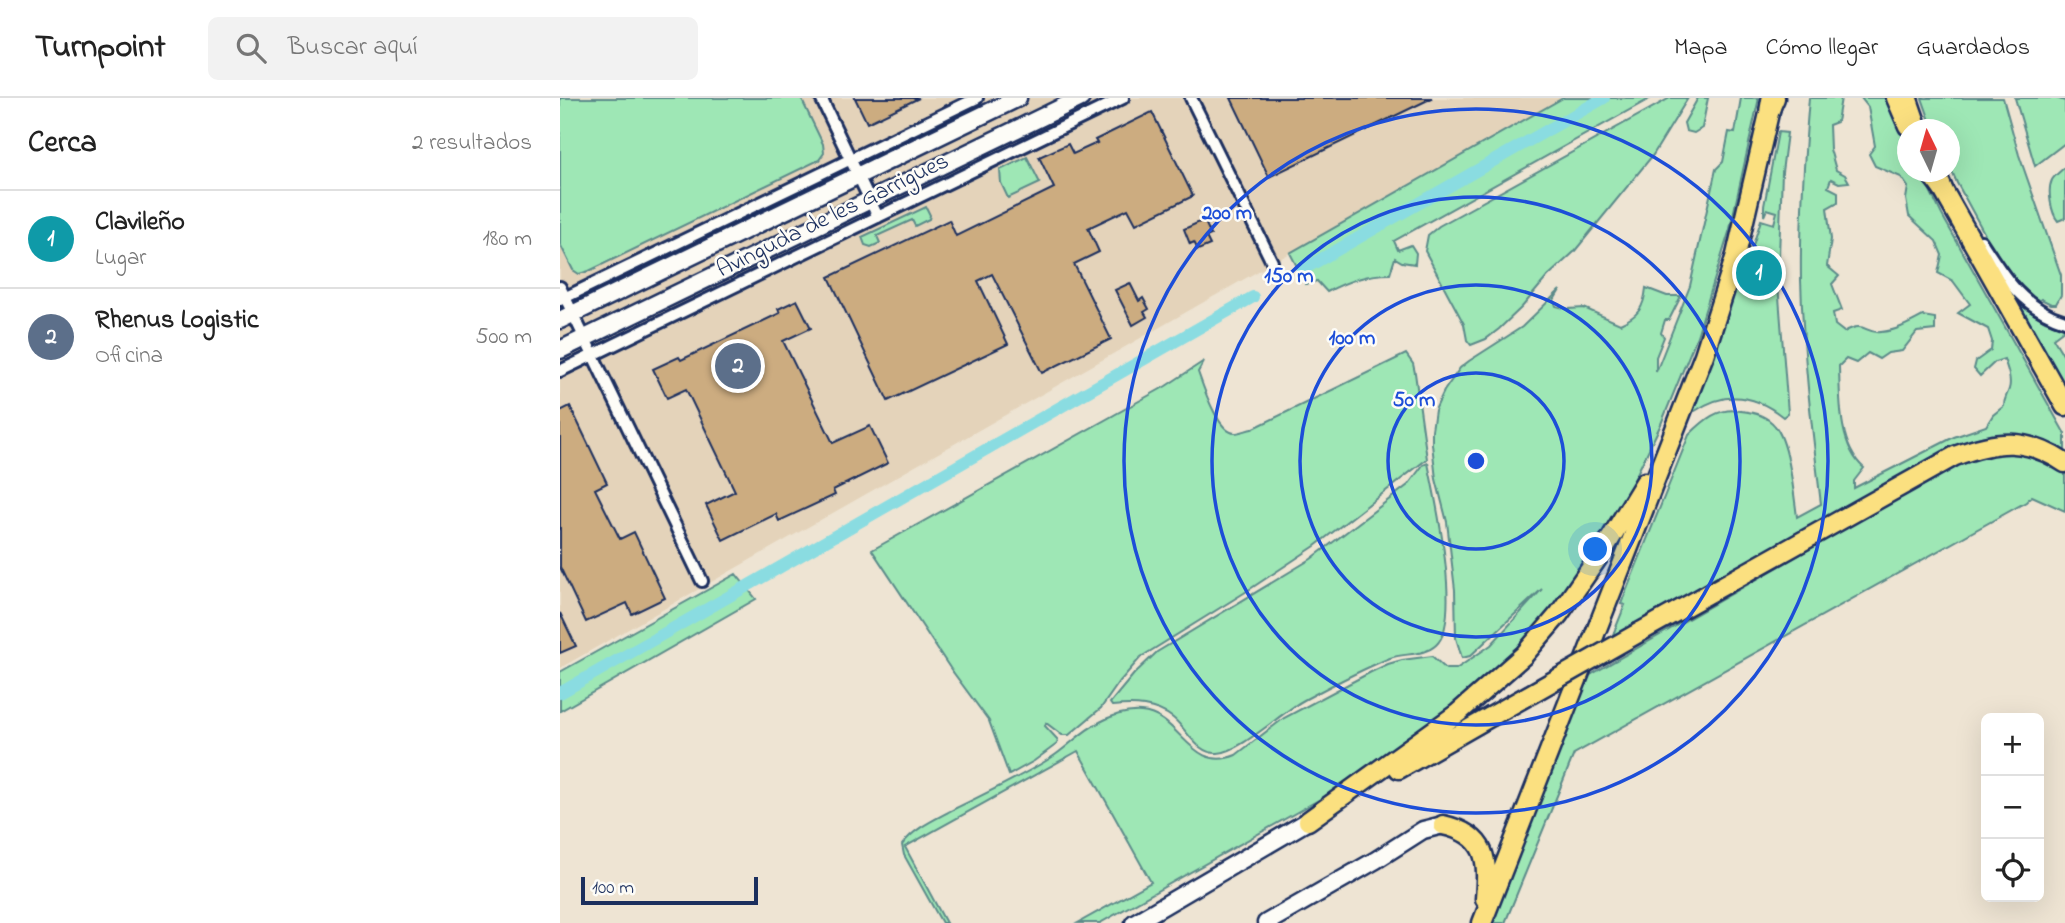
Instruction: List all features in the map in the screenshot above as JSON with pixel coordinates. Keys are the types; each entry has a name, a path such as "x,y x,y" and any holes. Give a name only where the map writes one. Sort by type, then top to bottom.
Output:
{"highway":[{"path":"1907,98 1914,119"}],"main road":[{"path":"1896,98 1905,119"},
{"path":"1483,920 1704,355 1736,255 1772,102"},
{"path":"1939,182 2065,407"},
{"path":"1308,821 1458,713 1524,655 1559,614 1604,549 1637,498 1681,414"},
{"path":"1308,821 1955,456 1991,444 2006,443 2034,447 2065,463"},
{"path":"1443,825 1467,833 1475,839 1483,853 1488,873 1483,920"}],"street":[{"path":"821,98 878,217"},
{"name":"Avinguda de les Garrigues","path":"562,295 977,98"},
{"name":"Avinguda de les Garrigues","path":"566,317 1018,98"},
{"name":"Avinguda de les Garrigues","path":"560,350 1081,98"},
{"name":"Avinguda de les Garrigues","path":"560,371 1123,98"},
{"path":"1191,98 1272,262"},
{"path":"1939,182 2007,282 2037,310 2065,321"},
{"path":"562,295 566,317 585,338 702,581"},
{"path":"1134,923 1308,821"},
{"path":"1266,923 1423,830 1443,825"}],"shaded area":[{"path":"560,98 1563,98 560,668"}],"green space":[{"path":"560,98 801,98 823,144 824,153 819,160 579,274 573,270 560,244"},
{"path":"1563,98 1651,98 1394,241 1398,250 1411,245 1416,253 1415,264 1395,258 1390,274 1357,279 1327,292 1317,281 1306,284 1290,253"},
{"path":"1670,98 1688,98 1653,155 1574,252 1548,276 1522,307 1486,339 1471,345 1467,340 1464,324 1425,251 1428,235 1439,226"},
{"path":"1698,98 1708,98 1702,128 1694,133 1686,131 1684,123"},
{"path":"1741,98 1759,98 1730,229 1697,336 1661,424 1606,531 1548,616 1504,662 1463,701 1322,798 1100,923 1078,923 1151,882 1078,751 905,847 946,923 942,923 904,855 902,845 926,824 1038,766 1105,720 1130,712 1155,715 1196,751 1207,757 1220,759 1236,755 1284,718 1388,664 1432,656 1446,669 1456,669 1491,645 1542,589 1470,656 1462,658 1456,638 1455,590 1447,522 1436,479 1432,444 1435,410 1460,368 1522,327 1560,290 1554,300 1556,306 1568,309 1584,308 1620,324 1639,310 1646,288 1667,296 1681,296 1669,320 1665,320 1661,333 1664,337 1656,357 1656,372 1690,286 1716,169 1723,162 1729,132 1735,133"},
{"path":"1809,98 1841,98 1837,122 1829,125 1830,149 1836,170 1845,175 1849,182 1839,183 1831,179 1828,187 1838,192 1838,202 1827,208 1831,239 1827,266 1839,276 1832,284 1842,310 1833,313 1835,325 1844,332 1861,327 1881,332 1908,324 1923,316 1935,318 1935,330 1917,332 1902,351 1888,353 1879,359 1868,353 1856,363 1846,359 1839,366 1840,406 1845,434 1849,447 1864,468 1854,481 1854,488 1954,437 1986,426 1993,415 2004,406 2009,389 2009,374 2004,359 1995,362 1980,376 1974,369 1976,361 1991,350 1992,341 1988,329 1958,313 1970,304 1953,281 1938,273 1942,255 1936,241 1909,216 1906,199 1908,187 1904,182 1926,182 2065,434 2065,451 2046,442 2010,434 1984,436 1960,445 1682,599 1610,642 1625,605 1621,604 1689,435 1706,420 1718,413 1733,410 1755,414 1768,420 1775,426 1784,444 1797,517 1821,504 1802,308 1803,189"},
{"path":"1861,98 1892,98 1900,119 1897,119 1897,175 1875,166 1869,154 1875,146 1868,107"},
{"path":"1922,98 2003,98 2019,155 2061,275 2061,295 2056,304 2041,299 2037,302 2017,287 2001,264 1957,183 1960,182 1960,119 1929,119"},
{"path":"2015,98 2056,98 2065,101 2065,143 2035,166"},
{"path":"1778,132 1787,133 1782,172 1778,284 1788,413 1783,417 1762,404 1740,398 1718,400 1695,411 1692,409 1734,289 1741,283 1761,220 1774,224 1777,212 1767,209 1764,216 1764,206"},
{"path":"1027,157 1040,183 1008,198 1001,183 1000,170"},
{"path":"2065,167 2065,218 2058,221 2052,207 2050,189 2053,178"},
{"path":"926,207 929,219 915,226 912,220 877,236 880,243 871,247 865,245 862,237"},
{"path":"2020,305 2045,321 2065,328 2053,338 2065,358 2065,392 2016,306"},
{"path":"1406,354 1415,373 1427,459 1315,546 1141,657 1101,708 1069,735 1062,735 1046,723 1045,726 1058,740 1057,744 1009,775 989,721 950,668 872,550 1166,386 1204,361 1198,372 1207,397 1223,425 1235,433 1252,429"},
{"path":"2008,448 2028,450 2065,471 2065,511 2032,496 2026,502 1574,754 1505,923 1490,923 1587,677 1954,466"},
{"path":"1428,463 1441,529 1447,586 1444,632 1431,649 1390,658 1346,678 1304,700 1237,746 1218,753 1198,746 1166,713 1136,705 1112,706 1110,703 1134,674 1157,652 1311,559 1408,485 1423,465"},
{"path":"736,574 756,599 560,711 560,672"}],"building":[{"path":"855,98 919,98 867,123"},
{"path":"1231,98 1432,98 1269,177"},
{"path":"1152,112 1193,196 1136,224 1128,209 1088,228 1099,252 1074,264 1111,339 1042,373 992,274 978,281 1008,344 888,401 829,277 949,220 956,236 1054,188 1039,157 1068,144 1073,154"},
{"path":"1204,220 1211,235 1206,237 1210,245 1198,250 1194,242 1190,244 1184,229"},
{"path":"1130,283 1139,301 1143,298 1149,309 1144,312 1147,317 1133,325 1115,290"},
{"path":"797,300 811,328 783,341 833,443 870,426 888,463 833,490 835,495 779,521 776,514 723,540 706,505 735,491 686,389 667,398 653,369 679,357 681,360 780,313 778,309"},
{"path":"570,406 607,483 595,489 620,539 634,532 665,598 632,614 627,603 586,622 560,567 560,411"},
{"path":"560,613 576,646 560,653"}],"waterway":[{"path":"1302,270 1604,98"},
{"path":"560,693 1253,297"}],"place":[{"name":"Clavileño","path":"1759,273"},
{"name":"Rhenus Logistic","path":"738,366"}]}
